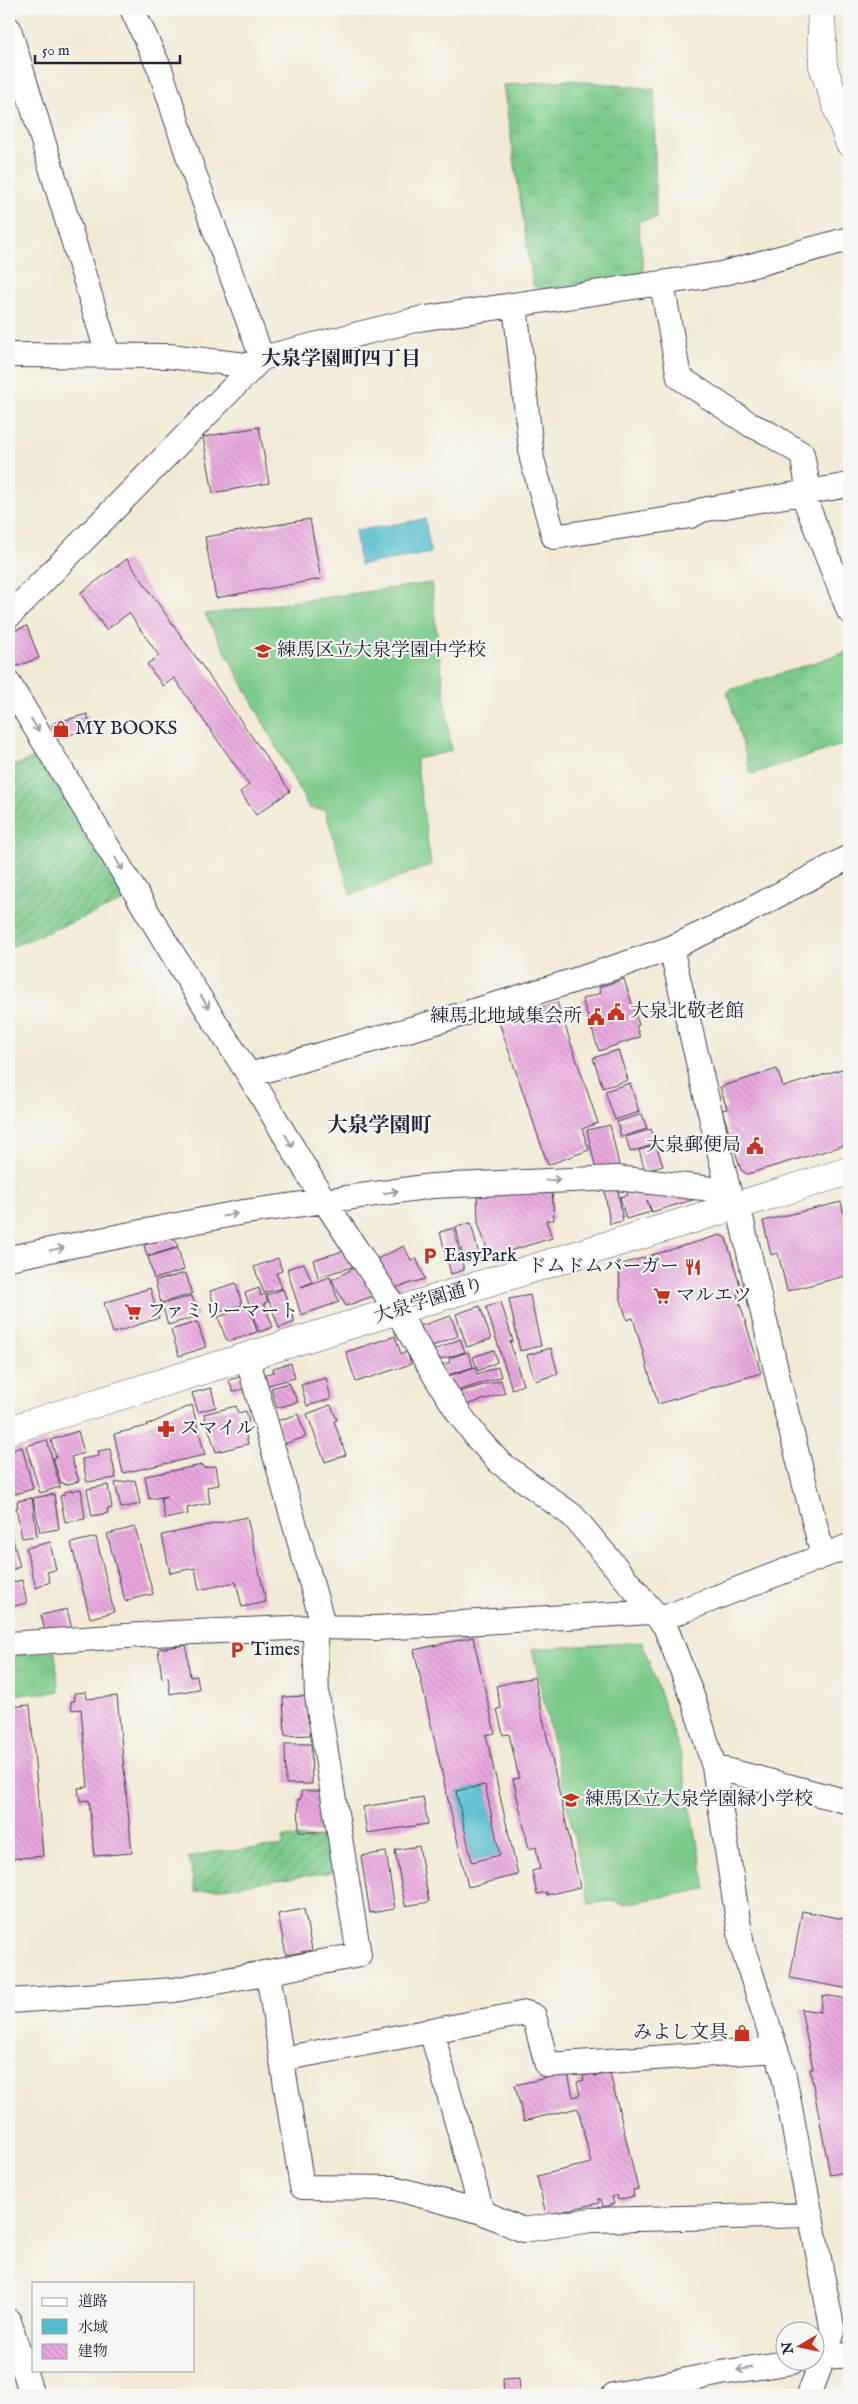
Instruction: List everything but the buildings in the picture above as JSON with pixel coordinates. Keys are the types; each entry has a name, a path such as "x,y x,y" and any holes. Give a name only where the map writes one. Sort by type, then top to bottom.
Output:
{"street":[{"path":"132,9 160,69 258,362"},
{"path":"821,9 823,66 849,142"},
{"path":"9,29 108,354"},
{"path":"9,354 108,354 258,362 419,319 721,274 849,239"},
{"path":"662,284 679,377 751,425 768,432 802,454 807,481 805,500 849,611"},
{"path":"515,305 532,459 554,537 690,516 702,510 849,485"},
{"path":"9,616 258,362"},
{"path":"9,684 187,976 250,1075 325,1202 397,1311 434,1376 478,1439 498,1462 573,1516 656,1616 694,1701 714,1767 742,1946 783,2071 833,2332 826,2344"},
{"path":"250,1075 434,1021 478,1011 671,948 738,916 849,857"},
{"path":"671,948 823,1556"},
{"name":"大泉学園通り","path":"9,1430 397,1311 733,1201 849,1171"},
{"path":"9,1258 238,1213 432,1186 617,1178 733,1201"},
{"path":"9,2002 174,1990 359,1955 317,1696 315,1638 321,1617 247,1357"},
{"path":"9,1644 171,1632 318,1627 377,1628 656,1616 849,1546"},
{"path":"714,1767 849,1802"},
{"path":"268,1973 302,2187 386,2187 482,2212 523,2230 592,2220 810,2215"},
{"path":"282,2059 526,2013 534,2016 547,2065 776,2050"},
{"path":"431,2030 482,2212"},
{"path":"9,2321 32,2395"},
{"path":"826,2357 849,2355"},
{"path":"614,2395 720,2373 776,2364"},
{"path":"809,2395 815,2372"}],"green space":[{"path":"570,80 654,89 656,219 638,221 644,274 542,290 533,285 503,85"},
{"path":"431,583 451,751 416,759 431,865 351,895 325,810 309,808 205,614"},
{"path":"849,651 849,743 751,774 727,691"},
{"path":"42,754 129,899 9,948 9,768"},
{"path":"642,1642 681,1755 706,1889 624,1904 611,1901 589,1904 532,1649"},
{"path":"55,1652 59,1692 9,1695 9,1655"},
{"path":"283,1837 333,1839 337,1865 332,1872 195,1892 189,1857 214,1852 283,1846"}],"water":[{"path":"425,519 431,553 360,565 355,531"},
{"path":"485,1785 500,1855 472,1862 456,1791"}],"place":[{"name":"練馬区立大泉学園中学校","path":"263,651"},
{"name":"MY BOOKS","path":"61,729"},
{"name":"大泉北敬老館","path":"616,1012"},
{"name":"練馬北地域集会所","path":"596,1017"},
{"name":"大泉郵便局","path":"755,1146"},
{"name":"EasyPark","path":"430,1256"},
{"name":"ドムドムバーガー","path":"693,1267"},
{"name":"マルエツ","path":"662,1296"},
{"name":"ファミリーマート","path":"133,1312"},
{"name":"スマイル","path":"166,1429"},
{"name":"Times","path":"237,1650"},
{"name":"練馬区立大泉学園緑小学校","path":"571,1800"},
{"name":"みよし文具","path":"742,2033"}],"district":[{"name":"大泉学園町四丁目","path":"341,359"},
{"name":"大泉学園町","path":"379,1126"}]}
